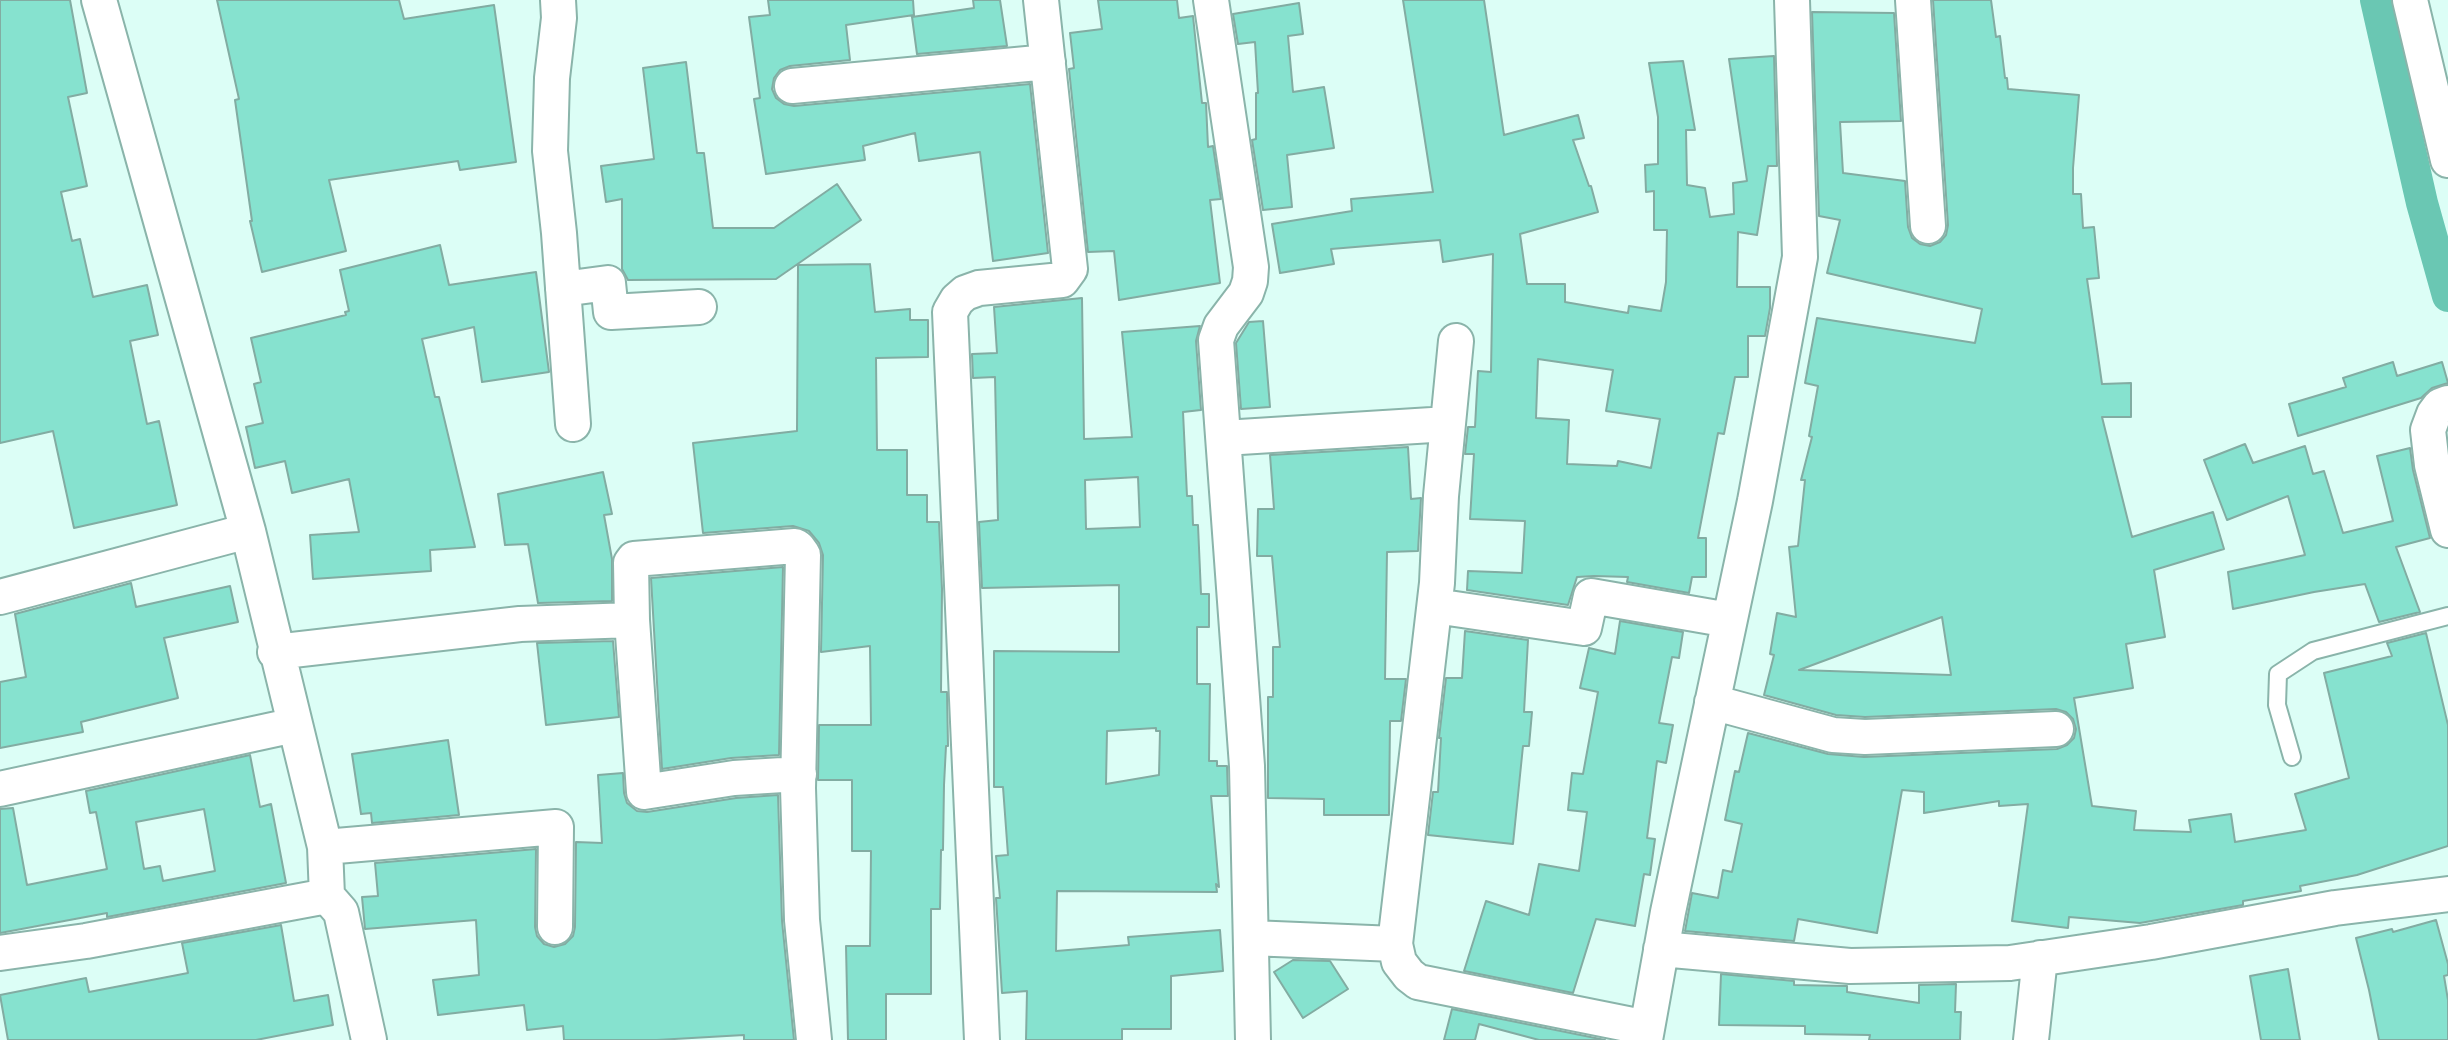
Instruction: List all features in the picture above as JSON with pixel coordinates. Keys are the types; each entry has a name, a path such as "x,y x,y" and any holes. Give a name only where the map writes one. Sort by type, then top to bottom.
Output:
{"street":[{"path":"99,0 248,531 295,725 343,846 327,896"},
{"path":"558,0 550,151 573,424"},
{"path":"982,1040 950,312 965,293 979,288 1062,280 1070,269 1041,0"},
{"path":"1211,0 1251,267 1246,293 1217,334 1247,766 1253,1040"},
{"path":"1456,341 1435,606 1395,944 1399,962 1418,982 1646,1034 1755,501 1800,257 1792,0"},
{"path":"1913,0 1928,226"},
{"path":"2410,0 2447,152"},
{"path":"792,86 1048,62"},
{"path":"563,289 608,283 611,312 699,307"},
{"path":"2448,403 2440,406 2434,414 2428,430 2432,465 2448,530"},
{"path":"1224,438 1448,424"},
{"path":"0,597 248,531"},
{"path":"799,774 734,778 644,792 632,620 631,563 634,559 795,546 803,555 799,774 802,920 814,1040"},
{"path":"1435,606 1584,628 1591,596 1729,620"},
{"path":"275,652 520,624 632,620"},
{"path":"1712,702 1833,735 1854,737 2056,729"},
{"path":"0,789 295,725"},
{"path":"343,846 556,827 555,927"},
{"path":"1661,949 1850,966 2010,963 2151,942 2335,908 2448,894"},
{"path":"0,953 86,941 327,896"},
{"path":"327,896 341,912 369,1040"},
{"path":"1251,938 1395,944"},
{"path":"2031,1040 2040,958"}],"lane":[{"path":"2292,757 2277,705 2278,674 2313,651 2448,616"}],"building":[{"path":"0,0 70,0 87,93 68,97 87,186 61,192 72,241 80,239 93,297 147,285 158,335 130,341 147,424 159,421 177,505 74,528 53,431 0,443"},
{"path":"217,0 399,0 404,19 494,5 516,162 460,170 458,161 329,180 346,251 262,272 250,221 235,100 239,99"},
{"path":"768,0 913,0 914,15 846,25 850,60 790,66 780,70 774,78 772,89 776,98 784,104 794,106 1030,84 1048,253 993,261 980,152 919,161 915,133 863,146 865,160 766,174 754,99 760,98 749,17 770,15"},
{"path":"973,0 1000,0 1007,46 917,54 912,17 974,8"},
{"path":"1098,0 1177,0 1179,18 1193,16 1202,103 1206,103 1208,147 1213,146 1221,199 1210,200 1220,283 1119,300 1114,251 1088,252 1069,69 1074,68 1070,33 1102,29"},
{"path":"1403,0 1484,0 1504,135 1578,115 1584,138 1573,140 1598,212 1520,234 1527,284 1565,284 1565,302 1628,313 1629,306 1661,311 1666,282 1667,230 1654,230 1654,191 1646,192 1645,165 1658,164 1658,117 1649,63 1683,61 1695,130 1686,130 1687,185 1705,188 1710,217 1734,214 1733,183 1747,181 1729,59 1774,56 1777,166 1768,166 1757,235 1738,232 1737,287 1770,287 1770,308 1765,336 1748,336 1748,377 1735,377 1724,434 1718,433 1698,538 1706,538 1706,577 1692,577 1689,593 1627,582 1628,577 1594,576 1577,577 1568,605 1467,590 1468,571 1522,573 1525,521 1470,519 1474,454 1465,454 1468,427 1475,427 1478,371 1491,372 1493,254 1443,262 1440,240 1331,249 1334,264 1280,273 1272,224 1352,211 1351,199 1433,192","holes":["1538,359 1613,370 1606,411 1660,419 1651,468 1618,461 1617,466 1567,464 1569,420 1536,418"]},
{"path":"1933,0 1991,0 2008,89 2079,95 2073,194 2081,194 2083,228 2094,227 2099,278 2087,279 2102,384 2131,383 2131,417 2102,417 2132,537 2213,512 2224,549 2154,570 2165,637 2126,644 2133,688 2074,698 2092,806 2136,811 2134,830 2191,832 2189,820 2231,814 2235,842 2306,830 2295,794 2349,778 2324,673 2392,656 2387,643 2426,633 2448,725 2448,846 2357,875 2300,886 2301,891 2243,901 2243,905 2140,923 2069,917 2068,928 2012,921 2028,804 1999,806 1999,801 1924,813 1924,792 1902,790 1877,933 1798,919 1794,941 1685,931 1692,893 1718,898 1723,870 1732,872 1742,824 1725,820 1735,771 1739,772 1748,733 1828,754 1864,757 2057,749 2074,738 2076,729 2073,719 2066,712 2056,709 1865,717 1836,715 1764,695 1774,655 1770,654 1777,613 1796,617 1789,547 1798,546 1805,480 1801,480 1812,437 1809,436 1818,386 1805,383 1817,318 1975,343 1982,309 1827,273 1840,220 1819,216 1812,12 1894,13 1901,121 1840,122 1843,173 1905,181 1908,227 1912,238 1920,244 1930,246 1940,242 1946,235 1948,225","holes":["1942,617 1951,675 1799,670"]},
{"path":"1299,3 1303,34 1288,36 1293,92 1324,87 1334,148 1287,155 1292,207 1263,210 1252,140 1256,139 1258,93 1255,42 1238,44 1233,14"},
{"path":"686,62 697,153 704,153 713,228 774,228 837,184 861,220 776,279 628,280 622,269 622,199 606,202 601,166 654,159 643,68"},
{"path":"440,245 449,285 536,272 549,372 482,382 474,327 422,339 475,547 430,550 431,571 313,579 310,535 359,532 349,479 292,493 285,461 255,468 246,427 263,423 254,384 261,382 251,338 346,315 345,312 349,311 340,270"},
{"path":"870,264 875,312 910,309 910,320 928,320 928,357 876,358 877,450 907,450 907,495 927,495 927,522 939,522 941,692 947,692 948,746 940,909 931,909 931,994 886,994 886,1040 848,1040 846,946 870,946 871,851 852,851 852,780 818,780 819,725 871,725 870,646 821,652 823,555 819,543 809,531 793,526 703,533 693,443 797,431 798,265"},
{"path":"1082,298 1084,439 1132,437 1122,332 1200,326 1196,341 1201,410 1183,412 1187,496 1192,496 1193,525 1198,525 1201,594 1209,594 1209,627 1197,627 1197,684 1210,684 1209,761 1217,761 1217,766 1227,766 1228,796 1211,796 1219,887 1216,884 1217,892 1057,891 1056,951 1129,945 1128,937 1220,930 1223,971 1171,976 1171,1029 1122,1029 1122,1040 1026,1040 1027,991 1002,993 996,856 1008,855 1003,787 994,787 994,651 1119,652 1119,585 982,588 979,522 998,520 995,377 973,378 972,354 997,353 994,307","holes":["1138,477 1140,527 1086,529 1085,480","1156,728 1160,731 1159,775 1106,784 1107,731"]},
{"path":"1263,321 1270,407 1241,409 1236,343 1249,322"},
{"path":"2393,362 2397,376 2442,362 2448,383 2432,388 2421,398 2298,436 2289,404 2346,387 2343,378"},
{"path":"2245,444 2253,463 2305,446 2313,474 2324,471 2343,533 2393,521 2377,456 2410,448 2430,538 2396,547 2420,612 2379,622 2365,584 2233,609 2228,572 2305,555 2288,496 2227,520 2204,460"},
{"path":"1408,447 1411,499 1421,498 1418,551 1387,552 1385,679 1406,679 1401,721 1390,721 1389,815 1324,815 1324,799 1268,798 1268,697 1273,697 1273,647 1280,647 1272,556 1257,556 1258,509 1274,509 1270,455"},
{"path":"603,472 612,514 604,515 612,559 612,601 538,603 528,544 505,545 498,494"},
{"path":"783,567 779,755 731,758 662,769 651,578"},
{"path":"131,583 136,607 230,586 238,622 164,638 178,698 81,722 83,732 0,748 0,682 26,677 15,614"},
{"path":"1620,621 1683,632 1679,658 1672,657 1659,723 1673,725 1666,763 1657,761 1647,838 1655,839 1650,875 1644,874 1635,926 1596,919 1573,993 1464,971 1486,901 1529,915 1539,864 1579,871 1587,812 1568,810 1572,773 1583,774 1598,692 1580,688 1589,648 1615,654"},
{"path":"1465,631 1528,640 1524,712 1532,712 1529,746 1523,746 1513,844 1428,835 1433,792 1438,792 1439,738 1446,678 1462,678"},
{"path":"613,641 619,717 546,725 537,643"},
{"path":"448,740 459,815 372,823 371,813 361,814 352,754"},
{"path":"250,755 260,807 271,804 286,883 107,917 107,913 0,933 0,809 13,808 27,885 107,869 96,812 90,813 86,791","holes":["204,809 215,871 163,881 160,866 144,869 136,822"]},
{"path":"623,773 627,803 637,811 778,795 782,921 794,1040 744,1040 744,1035 657,1040 564,1040 563,1026 527,1030 524,1005 438,1015 433,980 479,975 476,920 365,929 362,897 378,896 375,863 536,849 537,936 544,944 554,947 565,944 573,936 575,927 576,842 602,843 598,775"},
{"path":"2436,920 2448,964 2448,975 2444,976 2448,1000 2448,1040 2379,1040 2356,938"},
{"path":"281,925 294,1001 328,995 333,1025 256,1040 8,1040 0,995 86,978 89,992 188,973 182,943"},
{"path":"1293,960 1330,961 1348,989 1303,1018 1274,972"},
{"path":"2288,969 2300,1040 2261,1040 2250,976"},
{"path":"1721,974 1794,981 1794,985 1847,986 1847,992 1919,1003 1919,985 1956,984 1955,1012 1961,1012 1960,1040 1869,1040 1870,1035 1805,1034 1805,1026 1719,1025"},
{"path":"1452,1009 1605,1040 1539,1040 1479,1024 1475,1040 1444,1040"}],"waterway":[{"path":"2376,0 2422,203 2448,296"}]}
